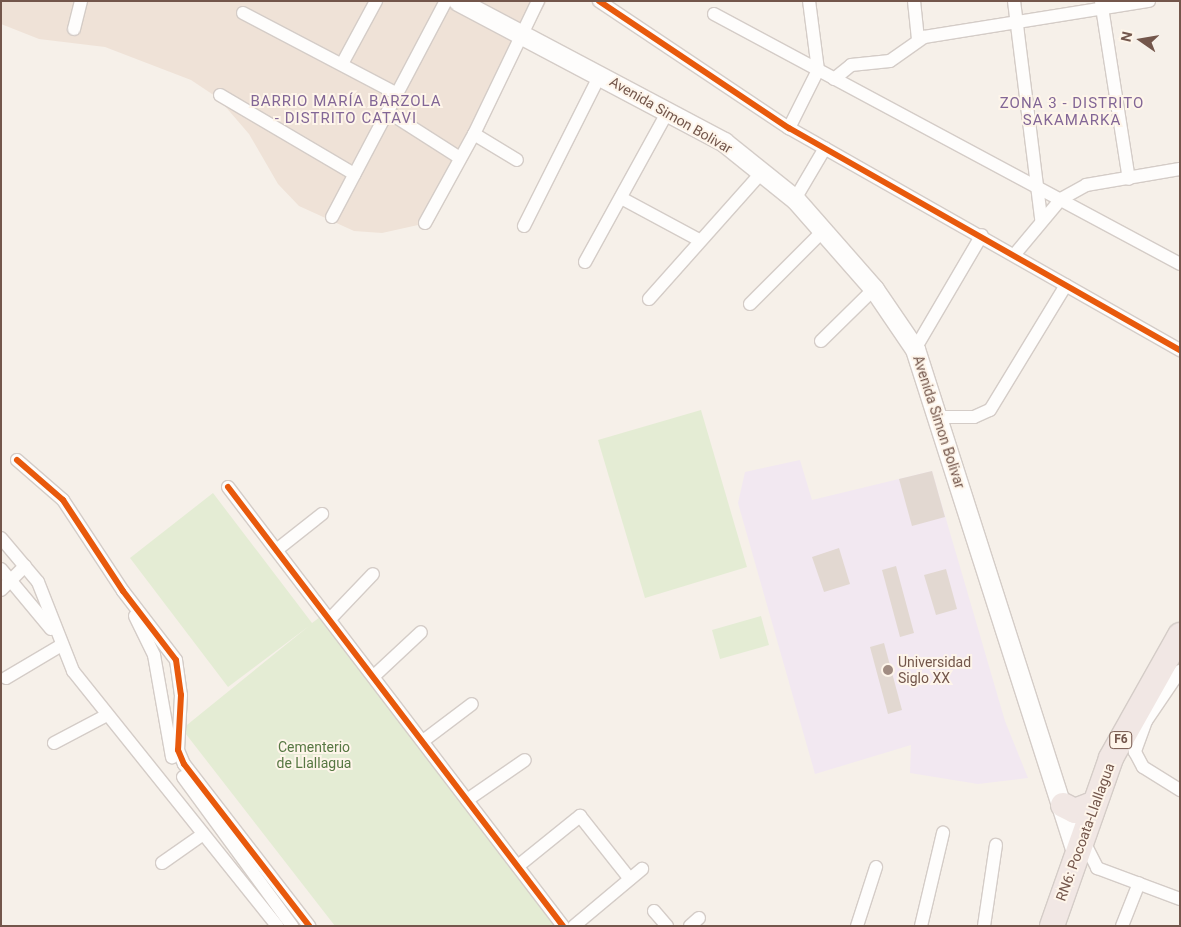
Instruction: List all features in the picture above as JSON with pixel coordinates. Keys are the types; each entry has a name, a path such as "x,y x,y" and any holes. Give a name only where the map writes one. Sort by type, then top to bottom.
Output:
{"highway":[{"name":"RN6: Pocoata-Llallagua","path":"1052,926 1092,804 1111,758 1180,635"},
{"path":"1063,804 1076,811 1092,804"}],"main road":[{"name":"Avenida Simon Bolivar","path":"458,1 724,142 795,199 825,229 874,289 915,349 1063,804 1079,844"}],"street":[{"path":"74,29 80,1"},
{"path":"342,64 376,1"},
{"path":"332,217 446,1"},
{"path":"425,223 474,134 538,1"},
{"path":"599,1 789,128 982,235 1180,350"},
{"path":"789,128 818,70 809,1"},
{"path":"914,1 918,38"},
{"path":"1014,1 1041,219"},
{"path":"834,78 851,65 890,60 918,38 1017,22 1102,5 1149,1"},
{"path":"1102,5 1129,179"},
{"path":"243,13 397,94"},
{"path":"714,14 1180,264"},
{"path":"524,226 600,75"},
{"path":"220,95 354,174"},
{"path":"585,262 622,198 668,111"},
{"path":"388,112 460,158"},
{"path":"474,134 516,160"},
{"path":"795,199 825,148"},
{"path":"1015,254 1041,219 1061,199 1086,185 1180,169"},
{"path":"649,299 699,240 762,172"},
{"path":"622,198 699,240"},
{"path":"750,304 825,229"},
{"path":"915,349 982,235"},
{"path":"938,417 974,417 990,410 1066,285"},
{"path":"821,341 874,289"},
{"path":"17,460 63,500 123,591 176,660 181,695 178,750 184,764 309,926"},
{"path":"228,487 279,548 563,926"},
{"path":"279,548 322,514"},
{"path":"1,538 38,582 60,646 107,715 277,926"},
{"path":"7,587 25,566"},
{"path":"1,570 7,587 55,633"},
{"path":"330,618 373,574"},
{"path":"123,591 154,655 177,769 292,926"},
{"path":"374,676 421,632"},
{"path":"6,678 60,646"},
{"path":"1180,671 1146,721 1135,752 1144,767 1180,790"},
{"path":"423,741 472,704"},
{"path":"54,743 107,715"},
{"path":"467,800 525,760"},
{"path":"518,866 580,816 630,879"},
{"path":"921,926 943,833"},
{"path":"162,863 202,835"},
{"path":"1079,844 1097,868 1180,899"},
{"path":"984,926 996,845"},
{"path":"857,926 876,867"},
{"path":"574,926 642,869"},
{"path":"1122,926 1139,883"},
{"path":"654,911 667,926"}],"shaded area":[{"path":"1,1 547,1 418,225 382,233 354,231 299,206 278,184 249,134 218,98 191,80 105,47 39,39 1,24"},
{"name":"Universidad Siglo XX","path":"800,460 812,500 932,471 1005,721 1028,778 978,784 910,773 911,745 815,774 738,503 745,472"}],"green space":[{"path":"701,410 747,567 645,598 598,440"},
{"name":"Cementerio de Llallagua","path":"213,493 312,623 320,617 555,926 335,926 182,729 309,626 228,687 130,558"},
{"path":"761,616 769,645 720,659 712,630"}],"building":[{"path":"932,471 945,517 912,526 899,479"},
{"path":"839,548 850,584 824,592 812,557"},
{"path":"896,566 914,633 900,637 882,570"},
{"path":"946,569 957,609 936,615 924,575"},
{"path":"884,643 902,710 888,714 870,647"}],"cycle path":[{"path":"599,1 789,128 1180,350"},
{"path":"17,460 63,500 123,591 176,660 181,695 178,750 184,764 309,926"},
{"path":"228,487 563,926"}],"place":[{"name":"Universidad Siglo XX","path":"888,670"}],"district":[{"name":"BARRIO MARÍA BARZOLA - DISTRITO CATAVI","path":"346,110"},
{"name":"ZONA 3 - DISTRITO SAKAMARKA","path":"1072,112"}]}
